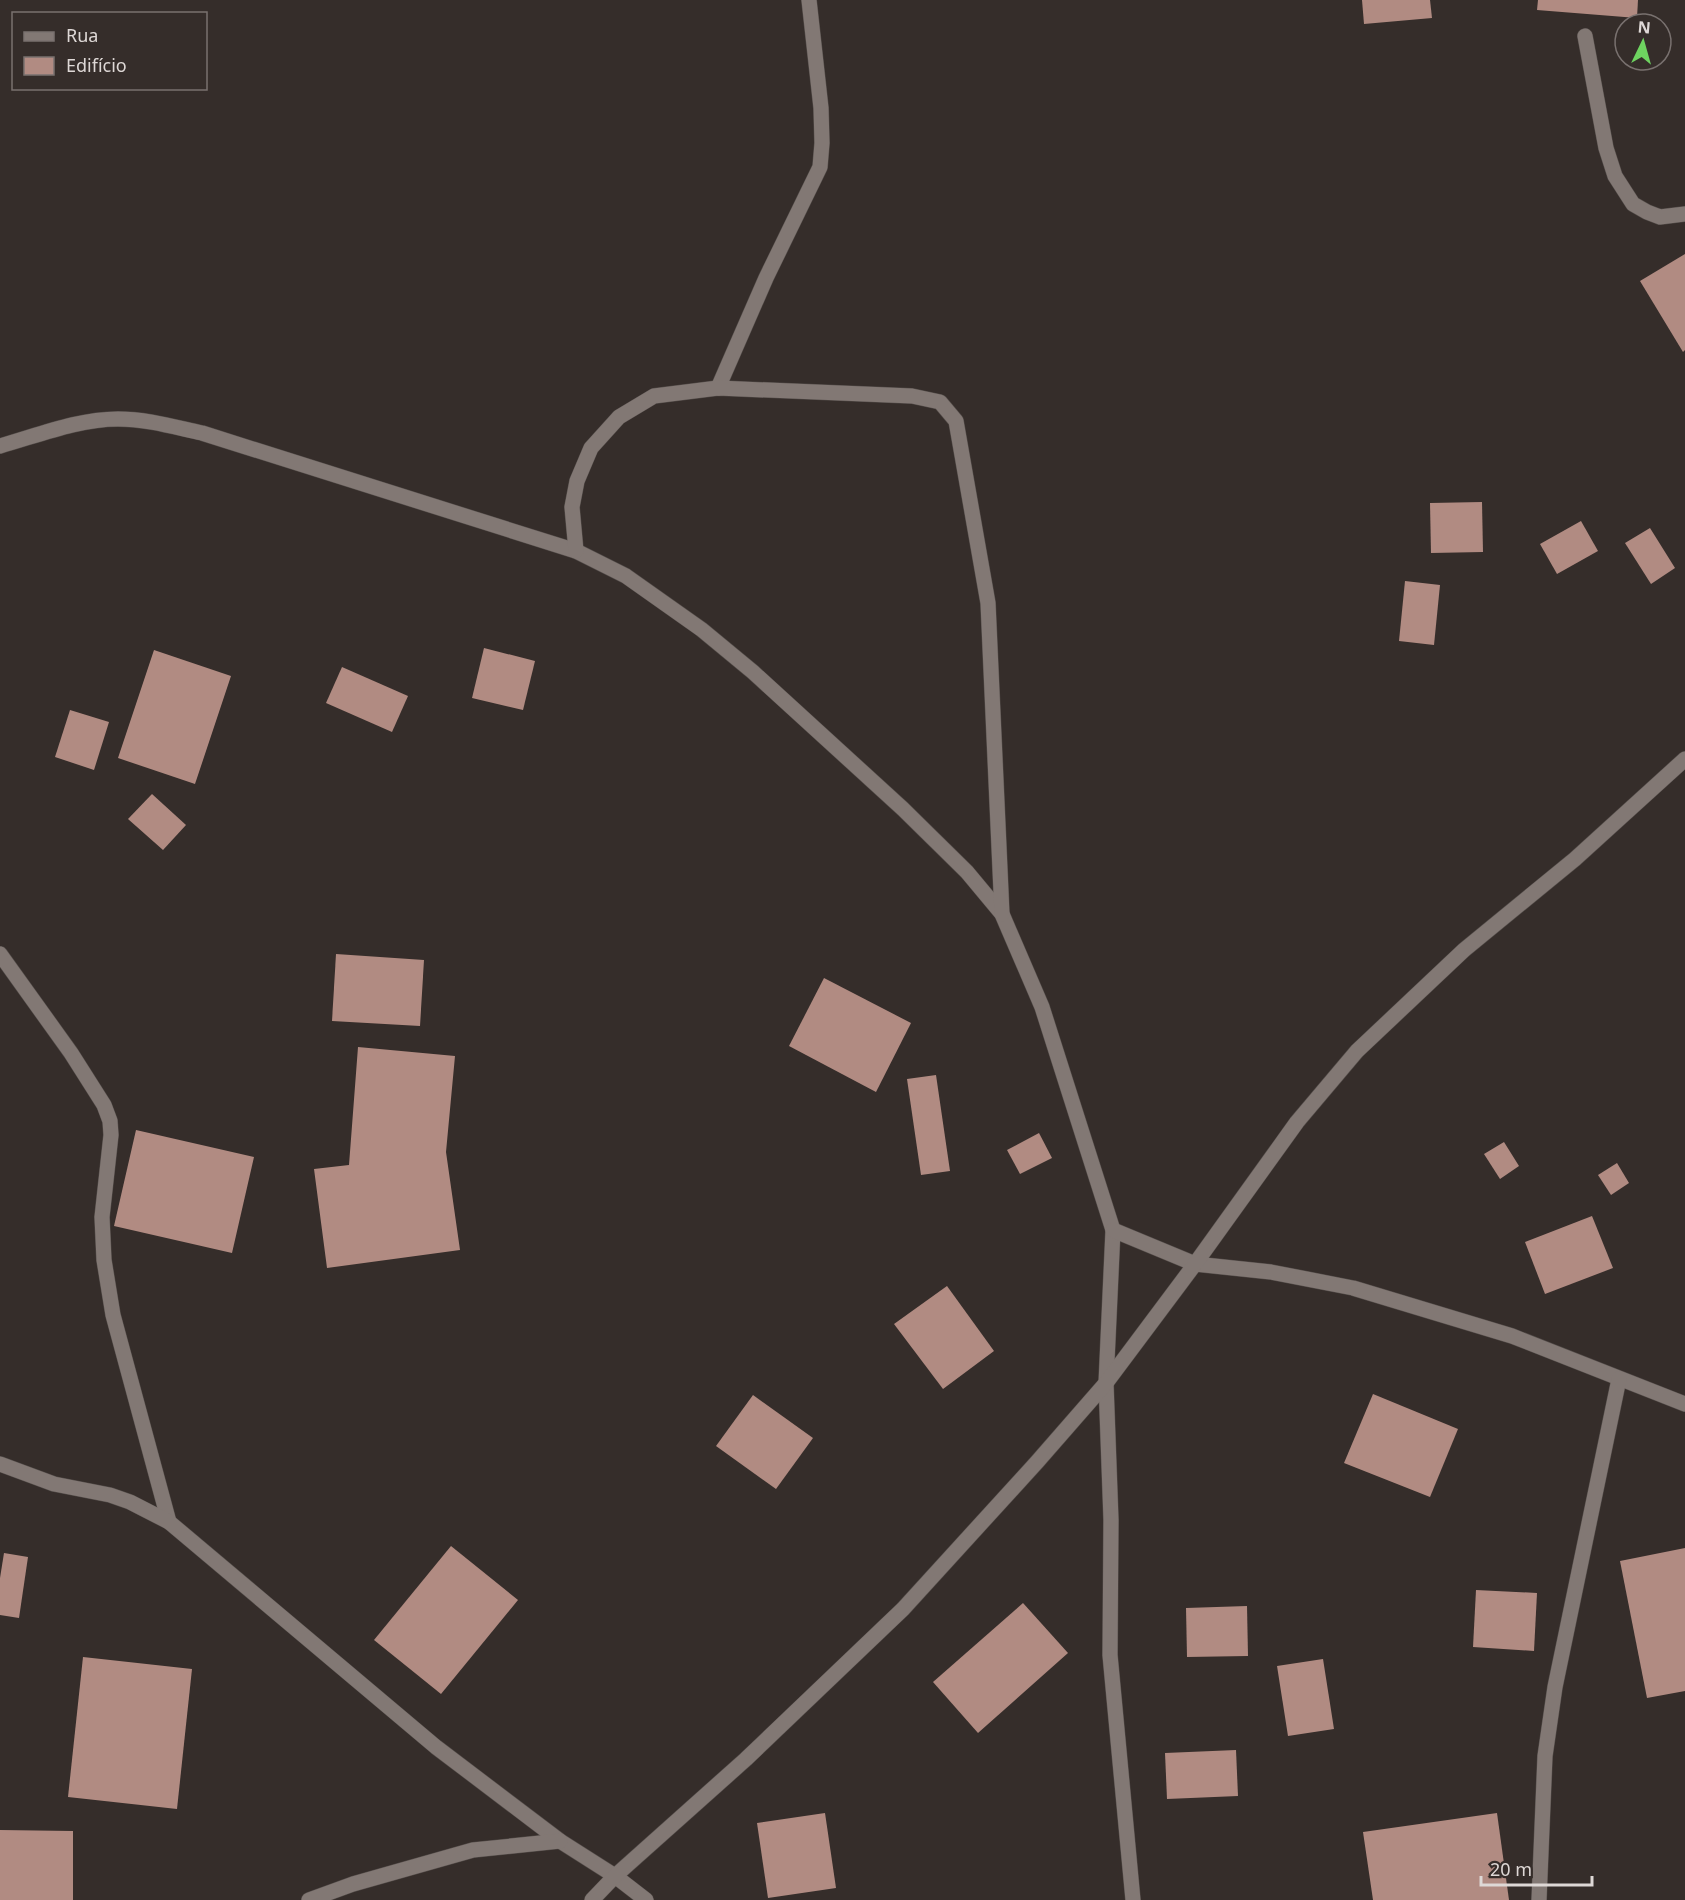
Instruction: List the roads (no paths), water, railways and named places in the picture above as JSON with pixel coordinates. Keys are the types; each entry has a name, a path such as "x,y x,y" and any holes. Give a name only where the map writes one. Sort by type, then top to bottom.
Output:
{"street":[{"path":"718,388 766,278 820,167 822,108 809,0"},
{"path":"1585,36 1606,148 1615,176 1633,204 1647,212 1660,217 1685,214"},
{"path":"576,551 572,507 577,481 591,448 620,417 654,396 718,388 912,396 940,402 956,421 988,603 1002,914"},
{"path":"0,446 79,423 118,419 144,421 201,433 576,551 626,576 701,629 753,672 903,809 967,872 1002,914 1042,1006 1113,1230 1106,1383 1111,1520 1110,1655 1133,1900"},
{"path":"592,1900 615,1876 746,1759 903,1608 1106,1383 1297,1122 1357,1051 1464,950 1575,859 1685,759"},
{"path":"0,954 71,1053 104,1105 110,1121 111,1135 102,1217 104,1260 113,1315 169,1522"},
{"path":"1113,1230 1195,1264 1271,1272 1353,1288 1512,1336 1685,1404"},
{"path":"1539,1900 1545,1756 1554,1698 1619,1379"},
{"path":"0,1464 54,1484 110,1495 130,1502 169,1522 436,1747 560,1841 615,1876 646,1900"},
{"path":"309,1900 353,1884 473,1850 560,1841"}]}
